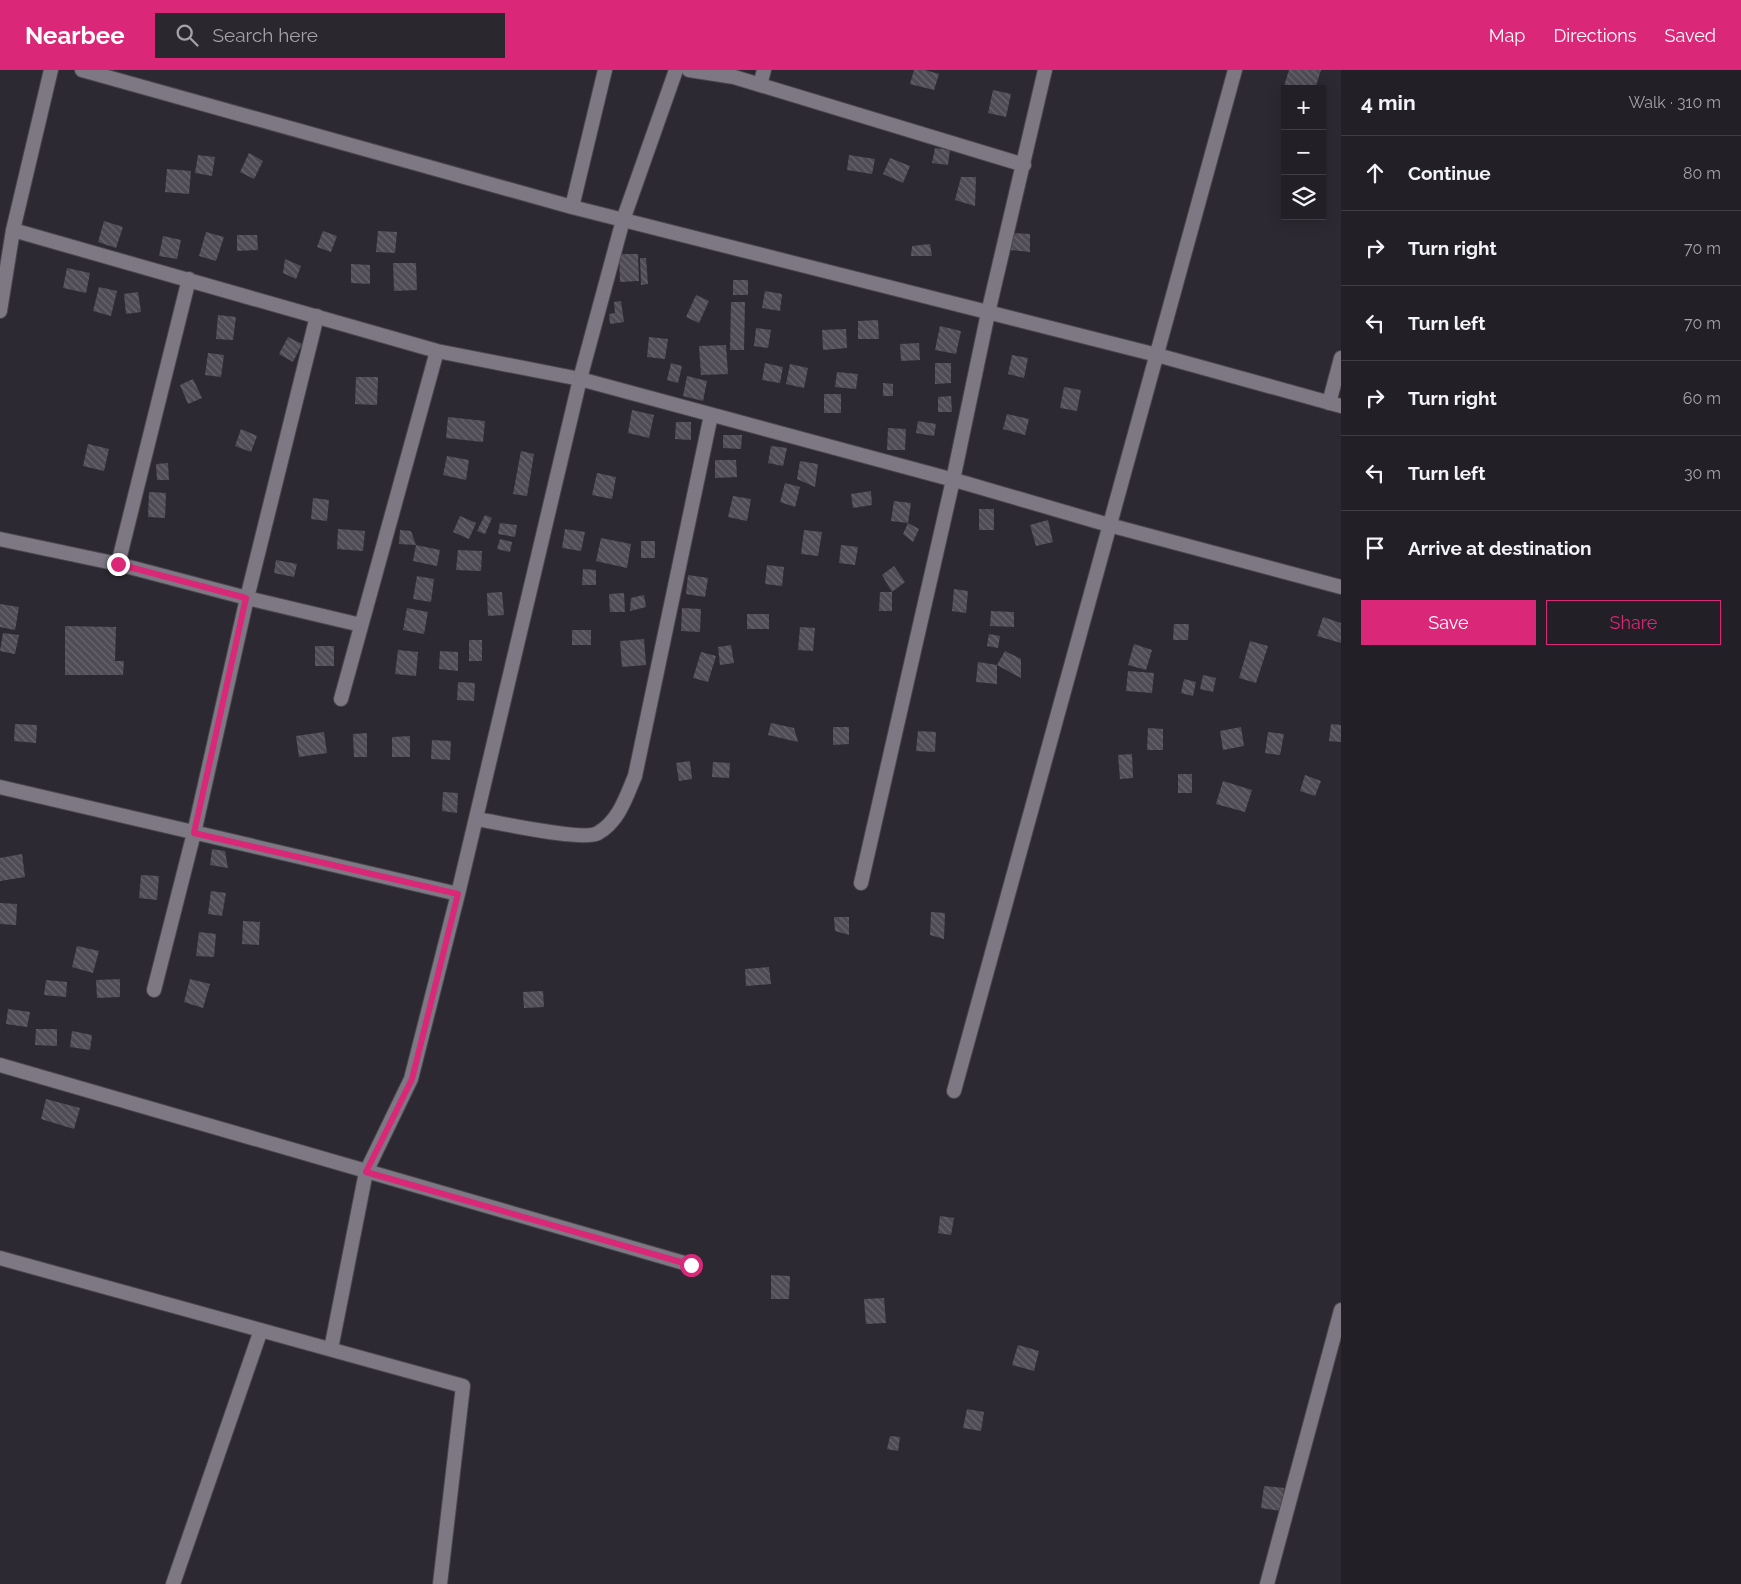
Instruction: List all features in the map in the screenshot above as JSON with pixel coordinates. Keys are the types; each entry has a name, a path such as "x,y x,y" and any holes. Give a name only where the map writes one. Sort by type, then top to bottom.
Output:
{"street":[{"path":"0,311 13,230 51,70"},
{"path":"82,70 572,208 1156,355 1335,404 1341,358"},
{"path":"572,208 605,70"},
{"path":"331,1349 366,1172 412,1079 476,819 580,379 623,220 676,70"},
{"path":"689,70 719,74 760,85 1024,165"},
{"path":"760,85 764,70"},
{"path":"861,883 953,480 988,313 1045,70"},
{"path":"954,1091 1235,70"},
{"path":"13,230 438,351 580,379 953,480 1109,525 1341,586"},
{"path":"118,564 189,279"},
{"path":"154,990 194,833 246,598 317,316"},
{"path":"341,699 438,351"},
{"path":"476,819 580,836 597,834 618,817 635,776 711,415"},
{"path":"0,538 118,564 246,598 361,625"},
{"path":"0,787 458,894"},
{"path":"0,1065 691,1265"},
{"path":"0,1258 463,1386 440,1584"},
{"path":"1267,1584 1341,1310"},
{"path":"173,1584 261,1330"}],"building":[{"path":"914,70 925,70 939,74 934,90 910,84"},
{"path":"1289,70 1321,70 1316,85 1284,85"},
{"path":"993,90 1011,94 1006,117 988,113"},
{"path":"935,148 950,150 948,165 932,163"},
{"path":"249,153 263,161 254,179 240,172"},
{"path":"198,155 215,157 212,176 195,173"},
{"path":"849,155 875,159 872,174 847,170"},
{"path":"890,158 910,166 903,183 883,174"},
{"path":"167,169 191,171 189,194 165,192"},
{"path":"961,177 976,177 975,206 955,200"},
{"path":"104,221 123,227 116,248 98,242"},
{"path":"323,231 337,236 331,252 317,247"},
{"path":"378,231 397,232 395,253 376,252"},
{"path":"206,232 224,237 216,261 199,256"},
{"path":"1011,233 1030,234 1030,252 1010,250"},
{"path":"237,235 257,235 258,250 237,251"},
{"path":"163,236 181,240 177,259 159,256"},
{"path":"930,244 932,256 911,256 912,246"},
{"path":"619,254 638,254 639,281 620,282"},
{"path":"640,258 646,258 648,284 641,285"},
{"path":"285,259 301,266 296,279 283,273"},
{"path":"393,263 416,263 417,290 394,291"},
{"path":"351,264 370,265 370,284 351,283"},
{"path":"67,268 90,273 86,293 63,288"},
{"path":"733,280 748,280 748,295 733,295"},
{"path":"99,287 117,291 111,316 93,311"},
{"path":"765,291 782,294 780,311 762,308"},
{"path":"138,292 141,312 126,314 124,294"},
{"path":"696,295 709,301 699,323 686,317"},
{"path":"621,301 624,322 610,324 609,314 615,313 614,302"},
{"path":"731,302 745,302 744,350 730,350"},
{"path":"218,315 236,317 233,340 216,339"},
{"path":"878,320 879,339 858,339 858,321"},
{"path":"940,326 961,331 956,354 935,350"},
{"path":"756,328 771,330 768,348 754,346"},
{"path":"846,329 847,348 823,350 822,330"},
{"path":"288,337 302,344 293,362 279,354"},
{"path":"649,337 668,339 665,359 647,357"},
{"path":"919,343 920,360 901,361 900,344"},
{"path":"726,345 728,374 701,375 699,346"},
{"path":"208,353 224,355 221,377 205,375"},
{"path":"1012,355 1028,358 1024,378 1008,374"},
{"path":"671,363 682,366 678,383 667,380"},
{"path":"765,363 783,367 780,383 762,380"},
{"path":"935,363 951,363 951,383 935,384"},
{"path":"790,364 808,368 804,388 786,384"},
{"path":"837,372 858,374 856,389 835,387"},
{"path":"687,376 707,381 703,401 683,396"},
{"path":"356,377 378,377 377,405 355,404"},
{"path":"193,379 202,398 188,404 180,385"},
{"path":"883,383 893,384 893,396 883,396"},
{"path":"1064,387 1081,390 1077,411 1060,408"},
{"path":"824,394 841,394 841,413 824,413"},
{"path":"951,396 952,412 938,412 938,397"},
{"path":"632,410 654,415 649,438 628,433"},
{"path":"1007,414 1029,419 1025,435 1003,429"},
{"path":"448,417 485,421 483,442 446,438"},
{"path":"918,421 936,424 934,436 916,433"},
{"path":"676,422 691,422 691,440 675,439"},
{"path":"888,428 906,429 905,450 887,450"},
{"path":"241,429 257,436 251,452 235,446"},
{"path":"723,435 742,435 741,449 723,448"},
{"path":"88,444 109,449 104,471 83,466"},
{"path":"771,446 787,448 783,466 768,463"},
{"path":"521,451 534,454 527,496 513,494"},
{"path":"447,456 469,460 466,480 443,475"},
{"path":"715,460 736,460 737,477 715,478"},
{"path":"800,461 818,464 815,487 797,479"},
{"path":"168,463 169,480 157,480 156,464"},
{"path":"597,473 616,477 612,499 592,495"},
{"path":"785,483 800,487 795,507 780,502"},
{"path":"871,491 872,505 853,508 851,494"},
{"path":"149,492 166,493 165,518 148,517"},
{"path":"733,496 751,499 747,521 728,517"},
{"path":"313,498 329,500 327,521 311,519"},
{"path":"894,501 911,503 908,523 891,521"},
{"path":"979,509 994,509 994,530 979,530"},
{"path":"485,515 492,518 485,534 477,531"},
{"path":"460,516 476,523 469,539 453,532"},
{"path":"1048,520 1053,542 1036,546 1030,525"},
{"path":"500,523 517,525 515,537 498,534"},
{"path":"908,523 919,529 913,542 903,534"},
{"path":"338,529 365,531 363,551 337,549"},
{"path":"565,529 585,532 581,551 562,548"},
{"path":"400,530 411,531 416,545 399,544"},
{"path":"804,530 822,532 818,556 801,554"},
{"path":"601,538 631,544 627,568 596,561"},
{"path":"500,539 512,542 510,552 497,549"},
{"path":"641,541 655,541 655,558 641,558"},
{"path":"416,545 440,550 437,566 413,561"},
{"path":"841,545 858,547 855,565 839,563"},
{"path":"458,550 482,551 481,571 456,570"},
{"path":"276,560 297,564 294,577 274,573"},
{"path":"767,565 784,567 782,586 765,584"},
{"path":"894,566 905,582 892,592 882,575"},
{"path":"583,569 596,570 596,585 582,585"},
{"path":"688,575 708,578 705,597 686,594"},
{"path":"417,576 434,579 431,602 413,599"},
{"path":"954,589 968,591 966,613 952,611"},
{"path":"502,592 504,615 488,616 487,593"},
{"path":"880,592 892,592 892,611 879,611"},
{"path":"624,593 625,612 610,612 609,594"},
{"path":"644,595 646,607 630,611 631,598"},
{"path":"0,604 19,607 15,630 0,627"},
{"path":"407,608 428,612 424,634 403,630"},
{"path":"682,608 701,609 700,632 681,631"},
{"path":"991,611 1014,612 1014,627 990,626"},
{"path":"747,614 769,614 769,629 747,629"},
{"path":"1323,617 1341,623 1341,643 1317,636"},
{"path":"1174,624 1189,624 1188,640 1173,640"},
{"path":"65,626 116,627 115,661 124,661 123,675 65,675"},
{"path":"800,627 815,628 813,651 798,650"},
{"path":"572,630 591,630 591,645 572,645"},
{"path":"3,633 19,635 15,654 0,651"},
{"path":"989,634 1000,636 998,648 987,646"},
{"path":"644,639 646,665 622,667 620,641"},
{"path":"469,640 482,640 482,661 469,661"},
{"path":"1250,641 1268,646 1256,683 1239,678"},
{"path":"1134,644 1152,650 1146,670 1128,665"},
{"path":"731,645 734,663 720,665 718,647"},
{"path":"315,646 334,646 334,666 315,666"},
{"path":"398,650 418,652 416,676 395,674"},
{"path":"440,651 458,652 458,671 439,669"},
{"path":"1005,651 1021,659 1021,678 997,665"},
{"path":"701,652 716,656 708,682 693,678"},
{"path":"978,662 997,665 997,684 976,682"},
{"path":"1128,671 1154,673 1152,693 1126,691"},
{"path":"1203,675 1216,678 1213,692 1200,689"},
{"path":"1184,679 1196,682 1193,696 1181,693"},
{"path":"458,682 475,683 474,701 457,700"},
{"path":"771,723 794,728 798,742 768,735"},
{"path":"15,724 37,725 36,743 14,741"},
{"path":"1331,724 1341,725 1341,742 1329,741"},
{"path":"833,727 849,727 849,744 833,745"},
{"path":"1241,727 1244,746 1223,750 1220,731"},
{"path":"1148,728 1163,729 1163,750 1147,750"},
{"path":"918,731 936,732 935,752 916,751"},
{"path":"324,732 327,753 299,757 296,736"},
{"path":"1268,732 1284,734 1280,755 1265,753"},
{"path":"367,733 367,757 354,757 353,734"},
{"path":"410,736 410,757 392,757 392,737"},
{"path":"432,740 451,741 450,760 431,759"},
{"path":"1132,754 1133,778 1120,779 1118,755"},
{"path":"690,761 692,779 679,781 676,763"},
{"path":"713,762 730,763 729,778 712,777"},
{"path":"1178,774 1192,774 1192,793 1178,793"},
{"path":"1305,775 1321,781 1315,796 1300,791"},
{"path":"1223,781 1252,790 1245,812 1216,804"},
{"path":"443,792 458,793 457,813 442,811"},
{"path":"212,849 225,851 228,868 210,865"},
{"path":"22,854 25,877 0,881 0,858"},
{"path":"141,875 159,876 157,900 139,898"},
{"path":"211,891 226,893 222,916 208,914"},
{"path":"0,903 17,904 16,925 0,924"},
{"path":"931,912 945,913 944,939 930,935"},
{"path":"834,917 849,917 849,935 835,931"},
{"path":"243,921 260,922 259,945 242,944"},
{"path":"199,932 216,934 214,957 196,956"},
{"path":"77,946 99,951 93,973 72,967"},
{"path":"769,967 771,984 746,986 745,969"},
{"path":"120,979 120,997 97,998 96,980"},
{"path":"190,979 210,984 203,1008 184,1002"},
{"path":"46,980 67,982 66,997 44,995"},
{"path":"543,991 544,1007 524,1008 523,992"},
{"path":"8,1009 30,1012 27,1027 6,1024"},
{"path":"36,1029 57,1029 57,1046 35,1045"},
{"path":"72,1031 92,1035 90,1050 70,1047"},
{"path":"46,1099 80,1108 74,1129 41,1119"},
{"path":"940,1216 954,1218 951,1235 938,1233"},
{"path":"771,1275 790,1276 789,1299 771,1299"},
{"path":"884,1298 886,1323 866,1324 864,1299"},
{"path":"1018,1345 1039,1351 1034,1371 1012,1365"},
{"path":"967,1409 984,1412 981,1431 963,1428"},
{"path":"890,1436 900,1437 898,1451 887,1449"},
{"path":"1264,1486 1284,1488 1281,1511 1261,1508"}],"route":[{"path":"118,564 246,598 194,833 458,894 412,1079 366,1172 691,1265"}]}
